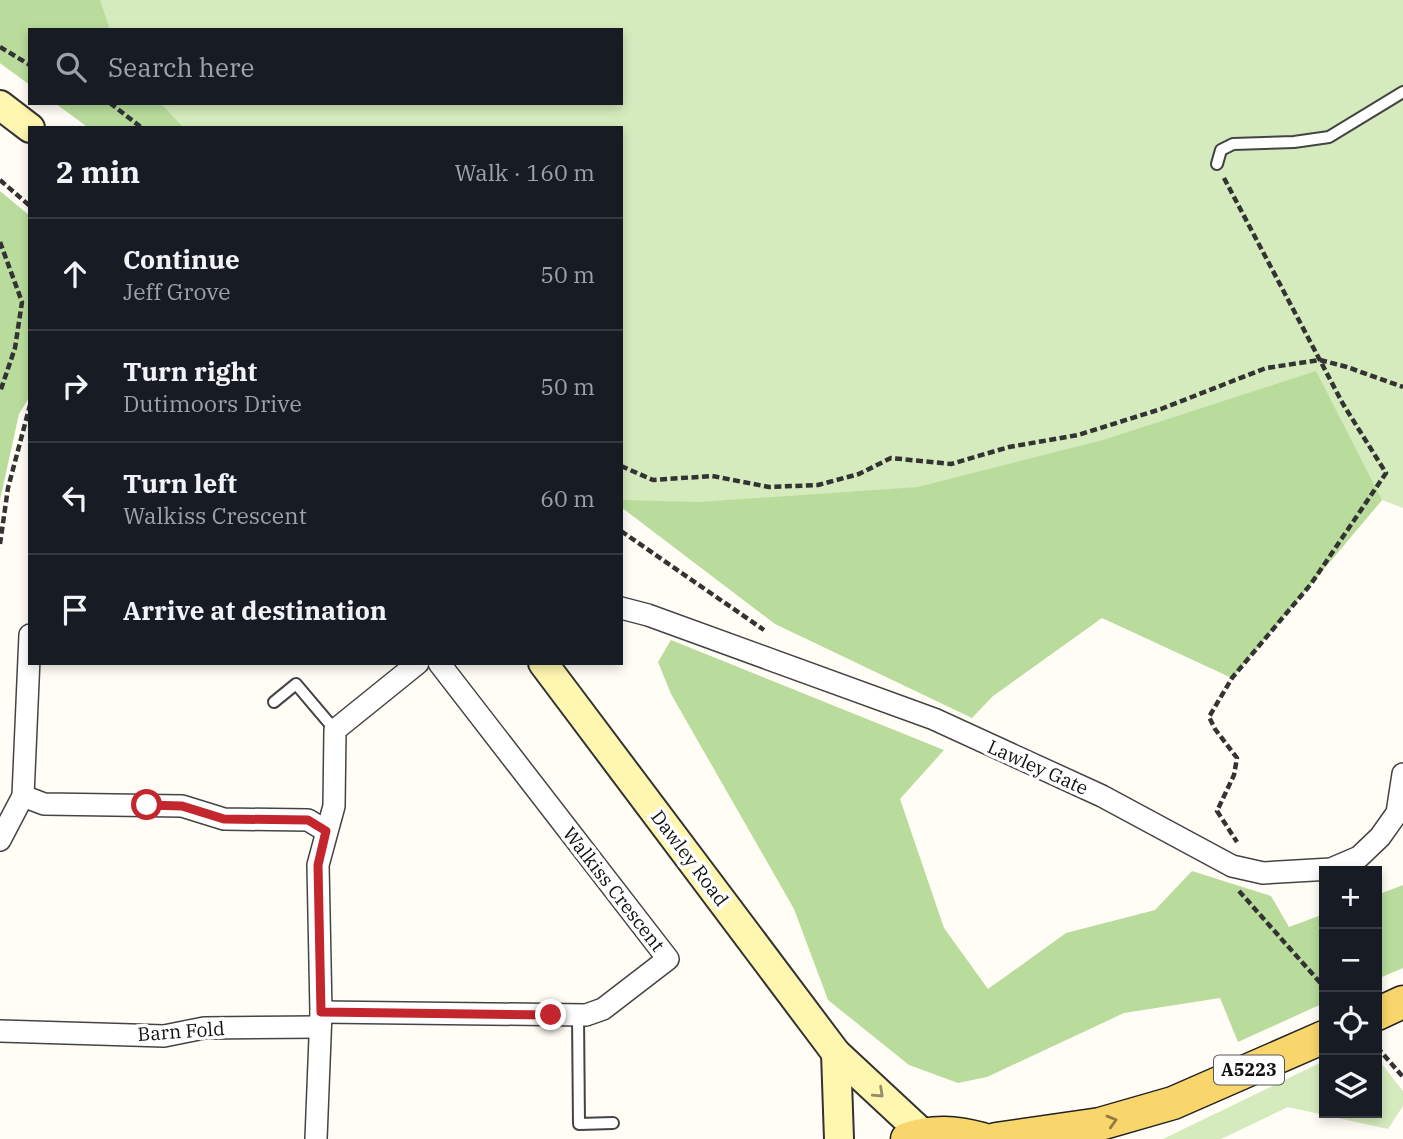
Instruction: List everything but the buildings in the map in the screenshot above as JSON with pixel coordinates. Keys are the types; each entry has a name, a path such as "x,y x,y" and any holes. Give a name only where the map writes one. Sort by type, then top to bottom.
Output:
{"main road":[{"path":"1382,1012 1403,1002"},
{"name":"A5223","path":"996,1139 1100,1124 1173,1103 1319,1039"},
{"name":"A5223","path":"1131,1139 1173,1103"},
{"path":"914,1136 955,1132 982,1139"}],"street":[{"path":"0,106 28,127"},
{"name":"Lawley Gate","path":"623,609 648,615 934,719 1102,796 1232,866 1263,873 1331,869 1360,857 1380,837 1397,813 1403,774"},
{"path":"0,840 23,796 29,665"},
{"path":"316,1139 321,1020 318,865 334,806 335,730 416,665"},
{"name":"Walkiss Crescent","path":"321,1020 586,1015 603,1009 668,959 441,665"},
{"name":"Dawley Road","path":"545,665 836,1053 914,1136"},
{"path":"23,796 44,804 182,806 224,819 308,820 326,831"},
{"name":"Barn Fold","path":"0,1031 164,1036 204,1028 321,1020"},
{"path":"836,1053 839,1139"}],"lane":[{"path":"1217,164 1221,150 1233,144 1294,142 1329,137 1403,92"},
{"path":"274,702 296,684 335,730"},
{"path":"578,1015 579,1124 613,1123"}],"path":[{"path":"0,47 28,64"},
{"path":"113,105 139,126"},
{"path":"1217,164 1343,404 1386,473 1311,584 1232,678 1209,718 1237,758 1234,775 1217,811 1242,850 1228,877 1319,981"},
{"path":"0,180 28,204"},
{"path":"0,242 22,302 15,348 0,392"},
{"path":"623,467 653,480 712,476 769,487 818,485 859,474 891,458 951,464 1009,447 1078,435 1161,409 1266,368 1320,360 1403,387"},
{"path":"0,544 8,488 28,413"},
{"path":"623,532 771,634"},
{"path":"1382,1053 1403,1077"}],"green space":[{"path":"0,0 1403,0 1403,508 1382,500 1232,678 1102,617 993,696 623,507 623,126 86,126 58,105 623,105 623,28 28,28 28,84 0,63"},
{"path":"0,0 100,0 109,28 28,28 28,84 0,63"},
{"path":"58,105 162,105 182,126 86,126"},
{"path":"0,191 28,214 28,399 19,414 0,500"},
{"path":"1316,371 1382,500 1232,678 1102,618 993,696 972,718 775,624 623,509 623,500 699,502 918,487 1103,440"},
{"path":"671,640 944,750 900,799 944,928 988,989 1066,933 1155,910 1192,871 1271,896 1289,927 1319,916 1319,1005 1238,1042 1220,998 1124,1013 987,1077 958,1083 909,1065 828,1000 794,909 671,694 658,662"},
{"path":"1403,885 1403,968 1382,977 1382,929 1382,893"},
{"path":"1319,1063 1319,1114 1288,1107 1221,1139 1163,1139"},
{"path":"1382,1064 1403,1091 1403,1106 1388,1129 1338,1118 1382,1118"}],"route":[{"path":"147,805 182,806 224,819 308,820 326,831 318,865 321,1012 551,1015"}]}
